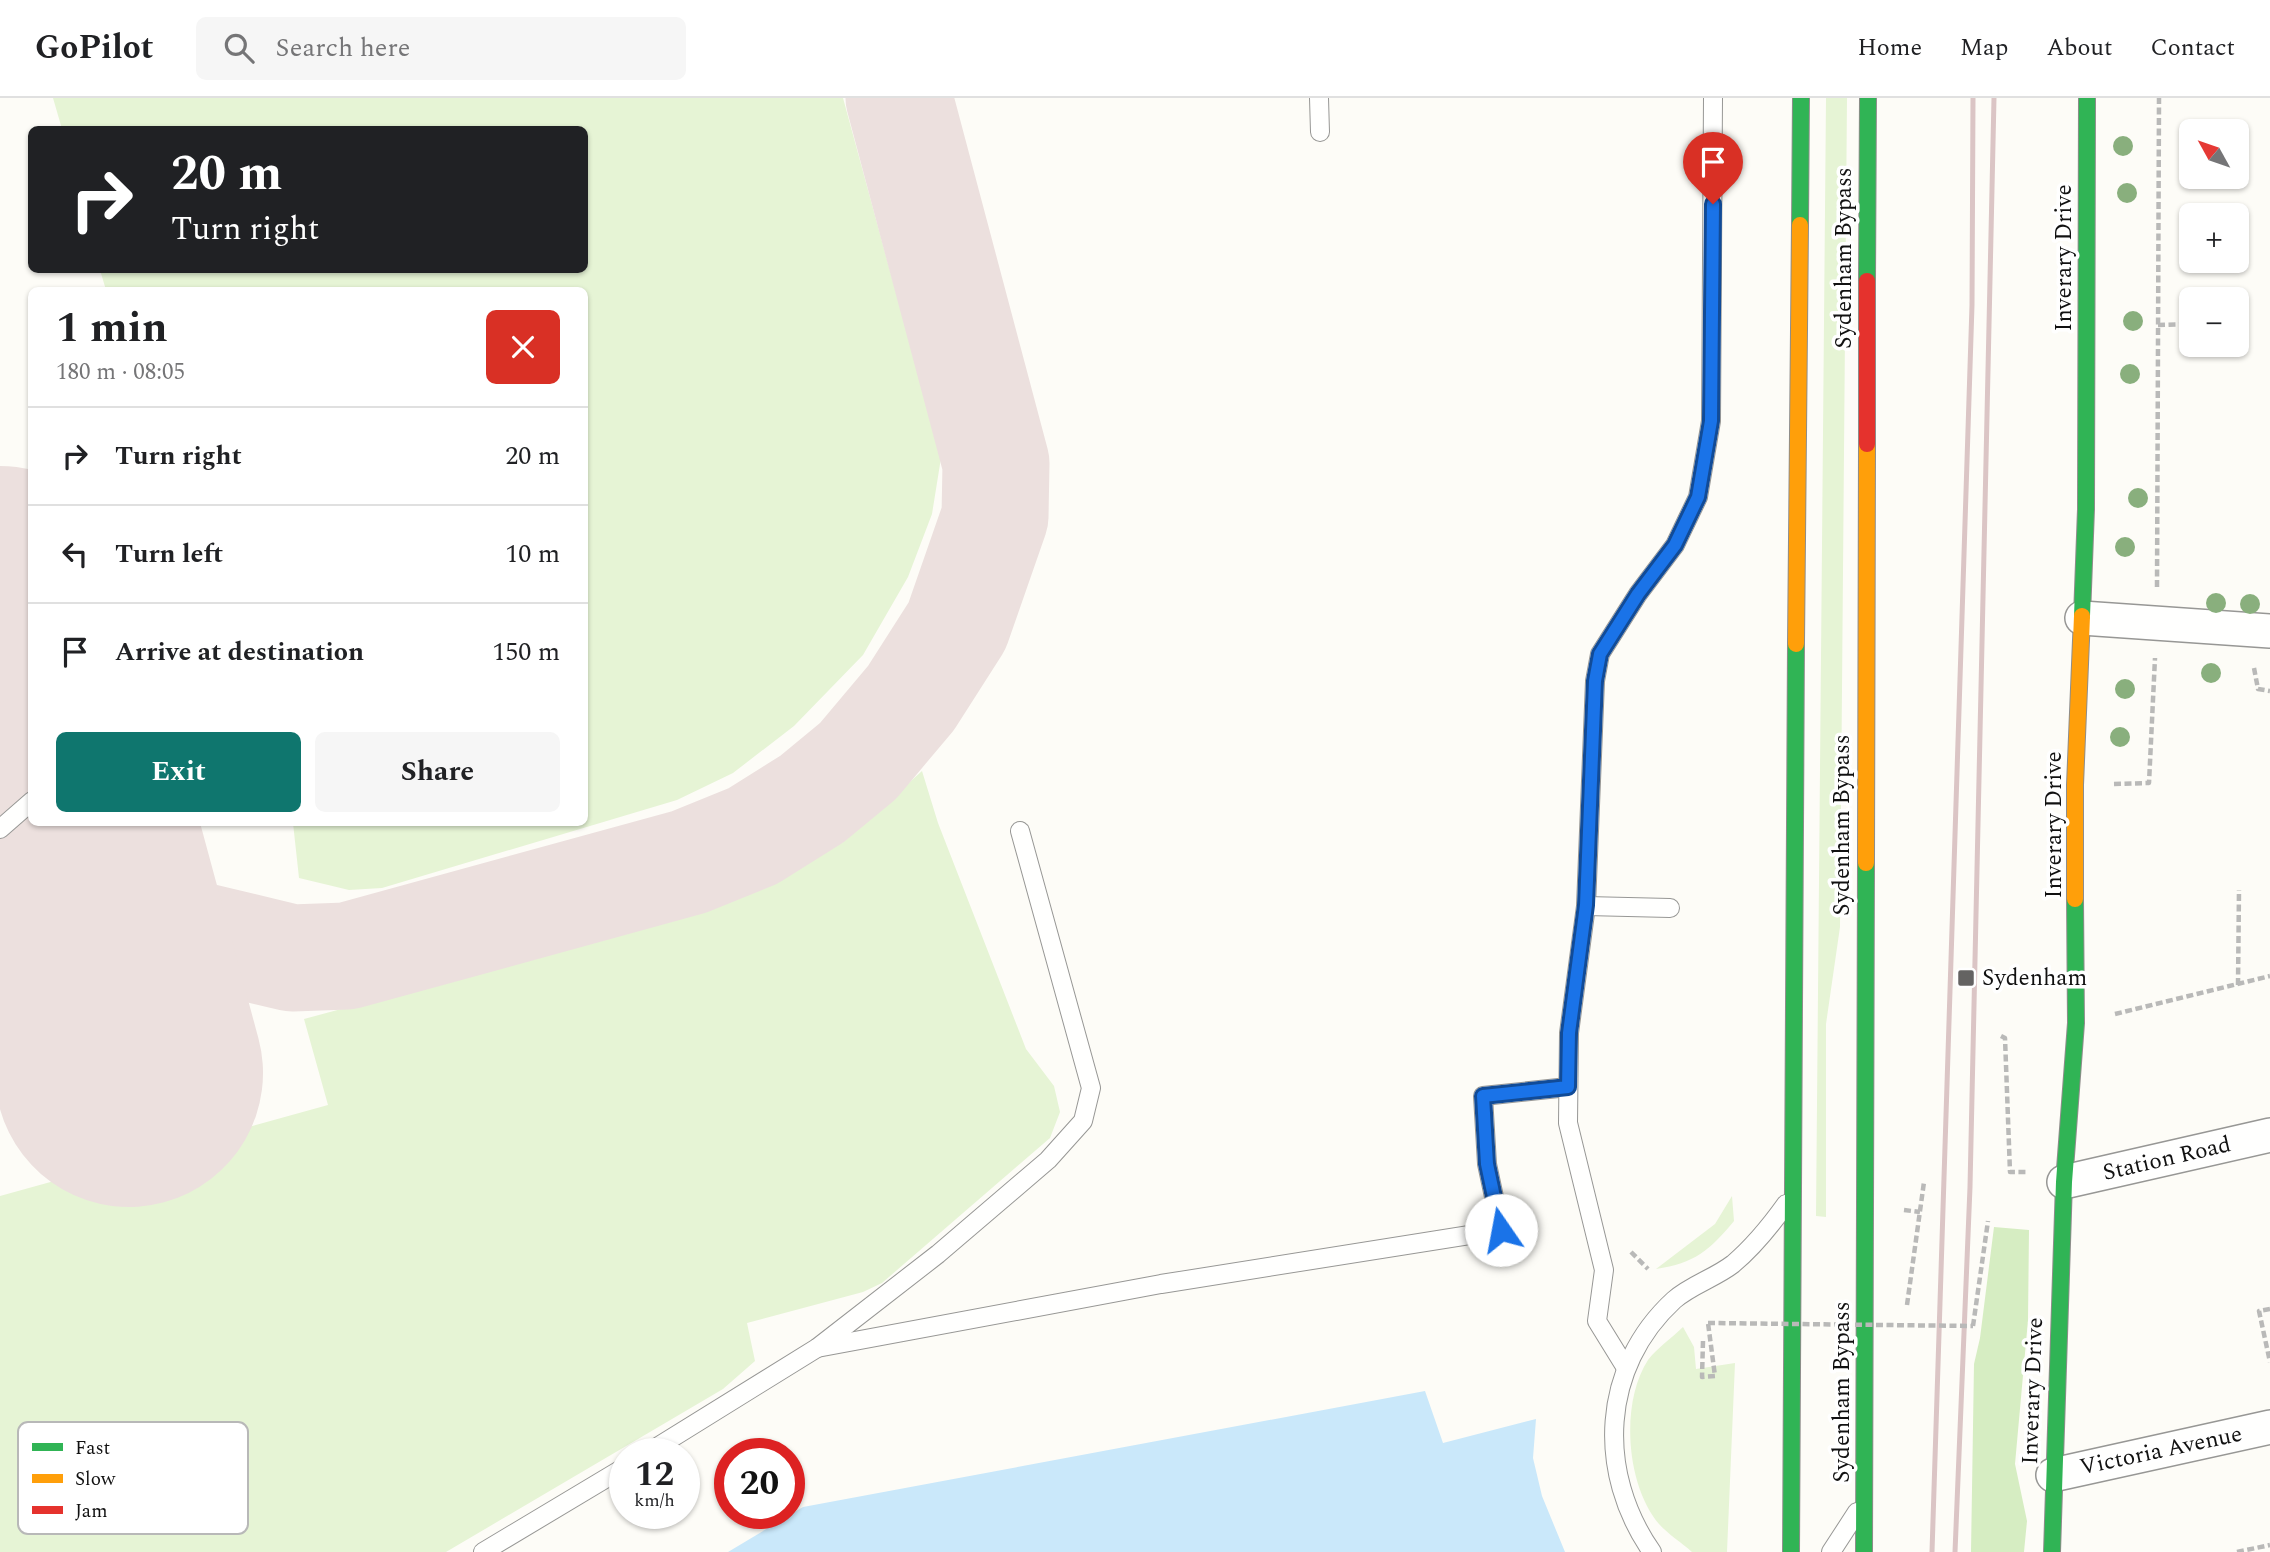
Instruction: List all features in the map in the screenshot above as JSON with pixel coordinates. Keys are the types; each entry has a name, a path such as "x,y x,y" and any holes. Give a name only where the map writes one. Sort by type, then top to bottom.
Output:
{"main road":[{"name":"Sydenham Bypass","path":"1791,1552 1791,1198 1801,98"},
{"name":"Sydenham Bypass","path":"1864,1552 1868,98"},
{"name":"Inverary Drive","path":"2052,1552 2049,1181 2076,1023 2075,785 2086,495 2087,98"}],"street":[{"path":"2082,618 2270,631"},
{"name":"Station Road","path":"2049,1181 2270,1135"},
{"name":"Victoria Avenue","path":"2053,1475 2270,1427"}],"lane":[{"path":"1319,98 1320,132"},
{"path":"1626,1368 1597,1321 1604,1270 1568,1123 1569,1033 1586,905 1595,681 1600,654 1638,594 1675,545 1698,497 1711,421 1713,98"},
{"path":"0,829 28,804"},
{"path":"672,1438 817,1348 948,1246 1048,1160 1083,1121 1091,1088 1020,831"},
{"path":"1586,905 1671,908"},
{"path":"817,1348 1161,1284 1501,1230 1487,1164 1483,1096 1568,1087"},
{"path":"1652,1552 1631,1514 1619,1476 1612,1422 1634,1347 1672,1302 1734,1264 1769,1228 1791,1198"},
{"path":"483,1552 609,1477"},
{"path":"1831,1552 1864,1500"}],"path":[{"path":"2075,785 2149,783 2157,624 2159,98"},
{"path":"2158,325 2179,324"},
{"path":"2238,985 2239,890"},
{"path":"2076,1023 2270,976"},
{"path":"2001,1036 2005,1038 2010,1172 2031,1172 2049,1181"},
{"path":"1906,1311 1924,1182"},
{"path":"1901,1210 1920,1212"},
{"path":"1703,1341 1702,1377 1715,1376 1708,1324 1973,1326 1988,1221"},
{"path":"2270,1309 2259,1311 2270,1362"},
{"path":"2237,1552 2270,1545"}],"green space":[{"path":"53,98 843,98 941,458 932,514 908,577 863,655 794,726 733,773 677,800 382,888 349,890 299,878 293,826 588,826 588,287 105,287 101,273 588,273 588,126 61,126"},
{"path":"1826,98 1847,98 1840,927 1826,1024 1826,1217 1816,1216"},
{"path":"922,771 938,823 1026,1049 1054,1086 1060,1112 1050,1138 882,1283 863,1292 747,1323 755,1361 723,1389 640,1438 609,1438 609,1456 446,1552 0,1552 0,1196 328,1105 304,1019 708,910 778,879 843,842"},
{"path":"1732,1196 1734,1221 1709,1248 1681,1263 1656,1269 1715,1224"},
{"path":"1994,1227 2029,1230 2028,1320 2015,1464 2027,1521 2024,1552 1971,1552 1974,1364 1980,1338"},
{"path":"1683,1327 1694,1347 1696,1369 1735,1363 1727,1552 1692,1552 1663,1528 1648,1508 1639,1488 1634,1466 1630,1421 1639,1378 1648,1360"}],"water":[{"path":"1425,1391 1443,1443 1536,1419 1533,1458 1542,1496 1565,1552 728,1552 766,1529 805,1529 805,1507"}],"taxiway":[{"path":"76,826 93,854 138,899 192,934 292,958 347,956 689,862 753,836 812,799 858,761 911,698 957,626 995,517 996,463 899,98"}],"runway":[{"path":"0,600 28,702"},
{"path":"62,826 129,1073"}],"railway":[{"path":"1932,1552 1972,305 1973,98"},
{"path":"1955,1552 1970,1187 1994,98"}],"traffic: fast":[{"path":"1800,225 1801,98"},
{"path":"1867,281 1868,98"},
{"path":"2082,616 2086,509 2087,98"},
{"path":"1791,1552 1796,644"},
{"path":"1864,1552 1866,863"},
{"path":"2052,1552 2064,1182 2076,1023 2075,899"}],"traffic: slow":[{"path":"1796,644 1800,225"},
{"path":"1866,863 1867,444"},
{"path":"2075,899 2075,785 2082,616"}],"traffic: jam":[{"path":"1867,281 1867,444"}],"place":[{"name":"Sydenham","path":"1966,978"}],"route":[{"path":"1501,1230 1487,1164 1483,1096 1568,1087 1569,1033 1586,905 1595,681 1600,654 1638,594 1675,545 1698,497 1711,421 1713,204"}]}
